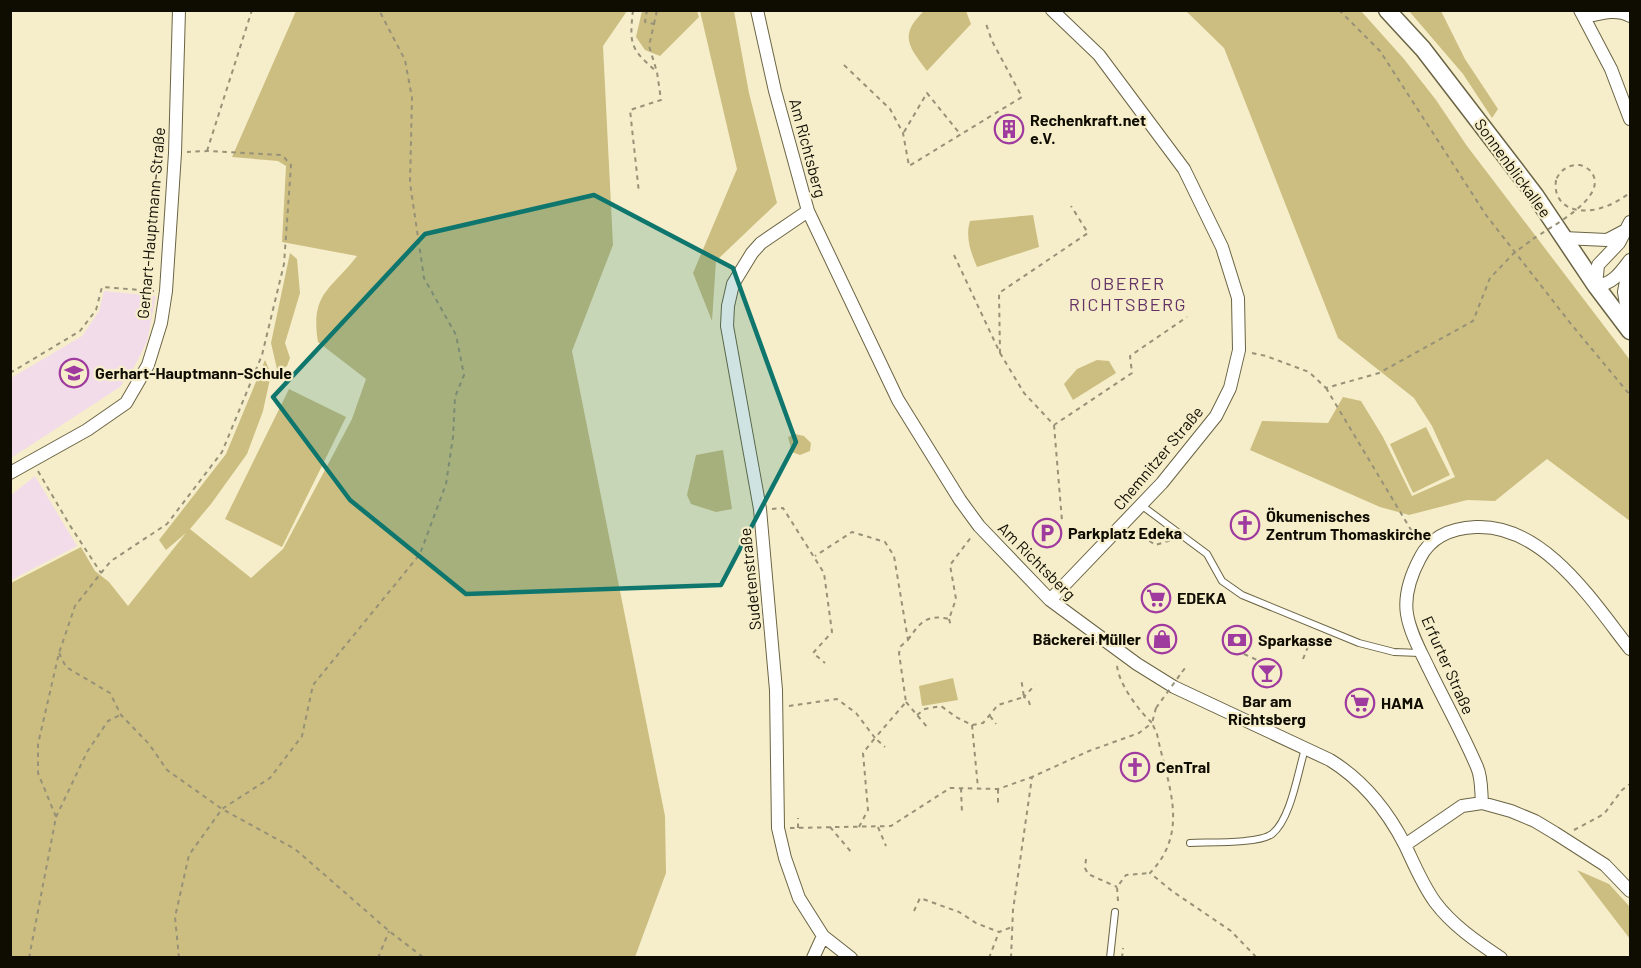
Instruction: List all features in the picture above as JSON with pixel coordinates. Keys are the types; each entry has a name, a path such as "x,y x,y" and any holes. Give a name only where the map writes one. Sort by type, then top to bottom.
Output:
{"main road":[{"name":"Sonnenblickallee","path":"1388,10 1423,50 1535,195 1596,286 1630,331"}],"street":[{"name":"Gerhart-Hauptmann-Straße","path":"10,473 87,430 126,403 148,365 161,323 166,291 175,153 179,10"},
{"name":"Am Richtsberg","path":"757,10 775,91 808,211 898,400 960,500 979,526 1050,600 1117,650 1174,687 1330,760 1352,775 1375,798 1405,845"},
{"name":"Chemnitzer Straße","path":"1050,600 1162,483 1216,416 1230,388 1239,350 1238,298 1222,247 1184,169 1099,55 1052,10"},
{"path":"1630,15 1624,12 1605,11 1582,14 1611,69 1630,119"},
{"name":"Sudetenstraße","path":"808,211 761,243 752,253 738,273 730,294 727,326 760,509 777,707 778,828 785,858 799,898 823,936 851,957"},
{"path":"1563,238 1606,240 1628,226"},
{"path":"1628,226 1619,243 1599,265 1596,286 1605,285 1614,279 1630,260"},
{"path":"1630,260 1624,292 1630,331"},
{"name":"Erfurter Straße","path":"1482,803 1479,770 1410,624 1407,602 1412,577 1424,550 1434,540 1449,531 1462,528 1497,528 1519,536 1541,548 1562,567 1630,649"},
{"path":"1501,957 1456,925 1442,910 1423,883 1405,845 1462,806 1482,803 1535,821 1605,865 1630,891"},
{"path":"813,957 823,936"}],"lane":[{"path":"1141,505 1208,554 1222,581 1242,596 1359,643 1394,652 1422,653"},
{"path":"1190,843 1252,841 1271,835 1284,818 1305,749"},
{"path":"1110,957 1114,912"}],"path":[{"path":"207,151 252,10"},
{"path":"179,957 174,917 189,855 222,809 270,778 302,736 313,685 420,554 446,484 453,437 455,397 464,375 456,335 424,278 410,183 412,98 405,60 379,10"},
{"path":"633,10 631,31 635,52 657,72"},
{"path":"647,10 645,22 654,24"},
{"path":"639,193 630,110 661,100 650,46 657,10"},
{"path":"1339,10 1380,51 1514,253 1630,395"},
{"path":"844,65 890,109 903,133 909,166 1022,97 992,41 985,21"},
{"path":"903,133 927,93 961,135"},
{"path":"56,817 38,773 38,744 59,653 75,606 111,561 167,524 222,452 262,355 284,264 291,165 282,155 207,151 175,153"},
{"path":"1326,388 1378,373 1473,321 1490,278 1514,253 1533,239 1587,201 1595,190 1595,180 1591,172 1580,165 1566,168 1558,176 1555,190 1557,198 1564,205 1578,209 1599,209 1616,203 1630,193"},
{"path":"1000,353 999,293 1088,233 1071,206"},
{"path":"954,255 1000,353 1024,393 1054,425 1062,521"},
{"path":"10,373 80,331 96,310 102,287 166,291"},
{"path":"1054,425 1132,373 1130,356 1186,317"},
{"path":"1239,350 1266,356 1310,372 1326,388 1424,550"},
{"path":"32,461 101,573"},
{"path":"760,509 783,508 825,573 832,632 813,653 825,663"},
{"path":"1125,522 1155,544 1184,537"},
{"path":"951,626 949,619 956,599 950,565 979,526"},
{"path":"815,556 852,532 885,542 894,556 908,640"},
{"path":"928,728 906,702 899,653 901,646 929,618 936,616 949,619"},
{"path":"1303,659 1314,631 1321,634 1323,629"},
{"path":"59,653 66,667 110,693 121,715 149,744 167,770 222,809 295,849 389,931 424,957"},
{"path":"1244,654 1283,672"},
{"path":"1156,708 1185,667"},
{"path":"778,828 891,826 950,788 998,789 1139,733 1152,723 1140,712 1118,673"},
{"path":"1021,678 1024,697 1028,699 1030,705"},
{"path":"918,716 925,709 941,706 972,725 983,723 998,705 1024,697 1035,685"},
{"path":"777,707 837,699 856,713 885,747"},
{"path":"859,827 868,810 863,753 906,702"},
{"path":"29,957 56,817 87,753 108,721 121,715"},
{"path":"990,716 996,724"},
{"path":"972,725 978,788"},
{"path":"1011,957 1012,927 1024,823 1032,777"},
{"path":"1560,837 1604,814 1622,790 1630,784"},
{"path":"961,788 962,814"},
{"path":"998,789 998,804"},
{"path":"798,818 798,828"},
{"path":"830,827 852,853"},
{"path":"878,827 886,846"},
{"path":"1086,859 1085,868 1088,874 1117,887"},
{"path":"914,911 920,898 959,912 976,923 999,932 1012,927"},
{"path":"378,957 389,931"},
{"path":"989,957 999,932"}],"highlighted area":[{"path":"594,195 733,268 796,442 721,585 466,594 350,500 273,397 425,234"}],"shaded area":[{"path":"296,11 627,11 603,46 613,245 572,351 665,816 666,873 635,957 11,957 11,583 81,547 95,571 109,582 128,606 186,533 166,550 159,540 226,454 265,360 271,374 263,411 247,454 190,529 251,578 283,549 352,419 366,379 318,342 316,326 320,302 325,293 357,256 282,242 286,166 278,161 232,157"},
{"path":"642,11 697,11 699,17 660,56 645,50 636,37"},
{"path":"700,11 734,11 749,93 777,203 716,261 712,321 693,273 737,169"},
{"path":"924,11 966,11 971,24 927,71 909,41 911,27"},
{"path":"1186,11 1361,11 1404,59 1436,100 1467,146 1630,360 1630,521 1547,459 1495,501 1467,500 1409,515 1380,507 1250,450 1262,421 1328,423 1343,397 1361,401 1383,437 1412,496 1455,477 1432,426 1414,398 1338,338 1224,48"},
{"path":"1409,11 1441,11 1465,59 1498,109 1492,118 1463,74"},
{"path":"1033,215 1039,247 977,267 968,239 970,221"},
{"path":"290,253 297,259 300,293 285,343 290,358 287,366 277,369 271,343"},
{"name":"Gerhart-Hauptmann-Schule","path":"104,291 156,296 147,342 133,369 120,387 11,458 11,378 82,336 99,311"},
{"path":"1097,360 1109,361 1116,373 1073,400 1064,384 1077,369"},
{"path":"289,389 346,417 282,547 225,519"},
{"path":"1426,427 1450,475 1413,493 1390,444"},
{"path":"795,434 804,436 811,443 810,451 800,455 792,452 788,437"},
{"path":"723,450 732,509 716,512 691,504 687,495 696,455"},
{"path":"35,476 77,546 11,580 11,495"},
{"path":"953,678 958,700 922,706 919,686"},
{"path":"1577,870 1609,884 1630,907 1630,939"}],"place":[{"name":"Rechenkraft.net e.V.","path":"1009,129"},
{"name":"Gerhart-Hauptmann-Schule","path":"74,373"},
{"name":"Ökumenisches Zentrum Thomaskirche","path":"1245,525"},
{"name":"Parkplatz Edeka","path":"1047,533"},
{"name":"EDEKA","path":"1156,598"},
{"name":"Bäckerei Müller","path":"1162,639"},
{"name":"Sparkasse","path":"1237,640"},
{"name":"Bar am Richtsberg","path":"1267,673"},
{"name":"HAMA","path":"1360,703"},
{"name":"CenTral","path":"1135,767"}],"district":[{"name":"OBERER RICHTSBERG","path":"1128,294"}]}
